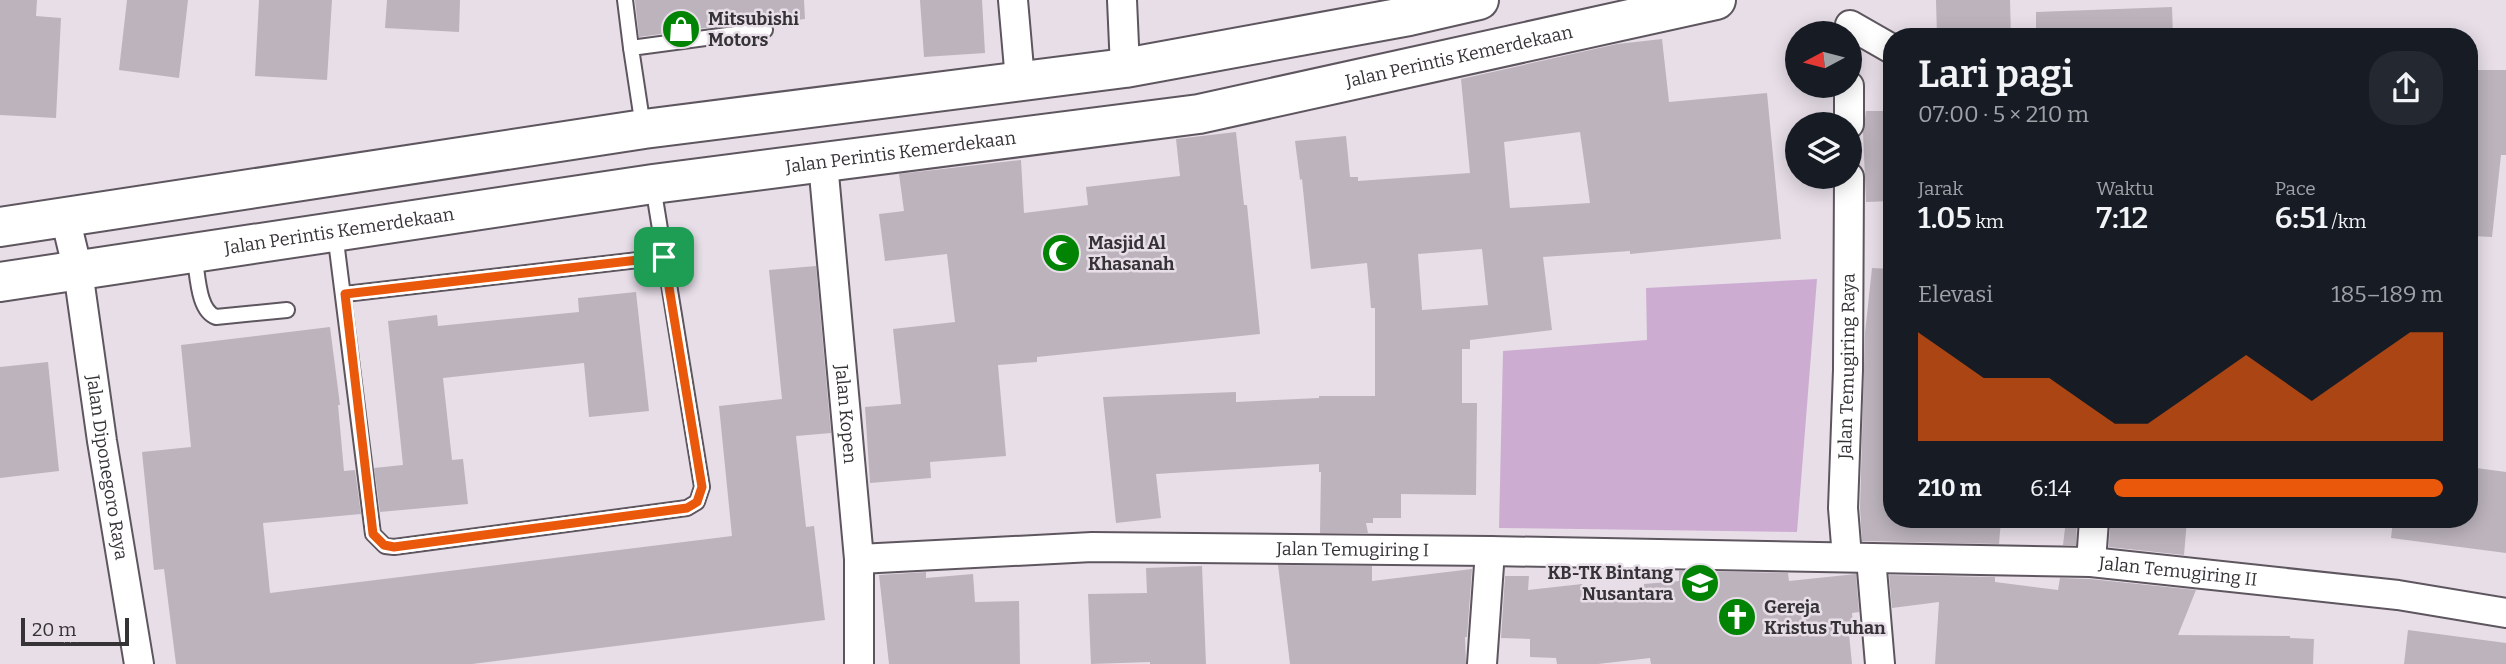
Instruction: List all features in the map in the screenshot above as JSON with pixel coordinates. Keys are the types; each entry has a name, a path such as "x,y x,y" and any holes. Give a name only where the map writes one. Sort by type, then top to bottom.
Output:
{"highway":[{"path":"0,227 644,129 1125,68 1409,16 1479,0"},
{"name":"Jalan Perintis Kemerdekaan","path":"0,282 653,184 1199,114 1716,0"},
{"path":"644,129 653,184"}],"street":[{"path":"1013,0 1020,80"},
{"path":"1122,0 1125,68"},
{"path":"1849,19 1883,43"},
{"name":"Jalan Kopen","path":"823,163 859,559 859,664"},
{"name":"Jalan Temugiring Raya","path":"1849,189 1848,370 1843,508 1859,557 1881,664"},
{"path":"65,217 78,271"},
{"name":"Jalan Diponegoro Raya","path":"78,271 102,441 139,664"},
{"path":"2091,562 2093,528"},
{"name":"Jalan Temugiring I","path":"859,559 1091,547 1859,557"},
{"path":"1482,664 1490,551"},
{"name":"Jalan Temugiring II","path":"1859,557 2091,562 2398,595 2506,613"}],"lane":[{"path":"625,0 644,129"},
{"path":"631,48 765,30"},
{"path":"335,232 345,294 373,534 384,545 394,547 687,508 697,502 702,487 653,184"},
{"path":"194,254 204,306 210,315 216,317 287,310"},
{"path":"345,294 664,257"}],"shaded area":[{"path":"1817,279 1797,532 1499,528 1503,351 1647,340 1646,288"}],"building":[{"path":"0,0 37,0 36,16 61,18 56,118 0,115"},
{"path":"127,0 188,0 179,78 119,70"},
{"path":"259,0 332,0 327,80 255,76"},
{"path":"387,0 460,0 459,32 385,28"},
{"name":"Mitsubishi Motors","path":"635,0 804,0 805,19 771,23 764,20 639,37"},
{"path":"920,0 982,0 985,53 924,57"},
{"path":"1936,0 2010,0 2011,28 1937,28"},
{"path":"2172,7 2173,28 2036,28 2036,12"},
{"path":"1662,39 1669,102 1767,93 1781,239 1630,254 1630,251 1543,257 1552,330 1470,340 1470,349 1462,349 1462,403 1477,403 1476,495 1401,494 1401,518 1373,518 1373,523 1366,523 1368,533 1320,533 1319,464 1156,474 1161,518 1116,523 1103,397 1236,392 1236,402 1319,396 1375,396 1375,308 1371,308 1367,263 1311,269 1302,179 1300,180 1295,141 1346,136 1350,177 1358,177 1358,181 1470,173 1461,79 1617,44","holes":["1580,132 1590,203 1510,208 1504,142","1482,249 1488,305 1422,310 1418,254"]},
{"path":"2478,70 2506,70 2506,155 2501,155 2492,237 2478,236"},
{"path":"1866,111 1883,111 1883,201 1866,202 1863,132"},
{"path":"1236,132 1244,205 1247,205 1260,334 1037,357 1037,362 998,365 1006,456 930,462 931,478 870,483 865,407 901,404 893,329 955,322 947,254 885,261 879,214 904,211 899,174 1021,160 1024,213 1088,205 1086,187 1180,176 1176,139"},
{"path":"816,266 831,433 796,436 806,527 814,526 825,620 472,664 176,664 164,569 154,570 142,452 191,447 181,345 330,327 340,405 344,471 355,470 361,514 263,523 270,593 732,536 719,406 782,399 769,270"},
{"path":"1872,268 1883,269 1883,528 2000,528 1999,544 1862,541 1860,508 1865,333"},
{"path":"636,292 649,411 589,417 584,363 443,378 452,460 463,459 468,504 380,512 374,468 403,465 388,321 437,315 438,326 579,312 578,298"},
{"path":"48,362 59,471 0,478 0,367"},
{"path":"2478,468 2506,472 2506,553 2391,538 2392,528 2478,528"},
{"path":"2065,528 2077,528 2076,545 2063,545"},
{"path":"2110,528 2186,528 2184,555 2109,547"},
{"path":"1278,565 1372,566 1372,581 1472,569 1465,637 1466,664 1290,664"},
{"path":"1202,566 1206,664 1091,664 1088,594 1147,593 1146,568"},
{"path":"1679,571 1788,573 1789,581 1856,574 1859,612 1852,613 1853,624 1848,624 1852,664 1651,664 1650,658 1598,664 1557,664 1556,658 1530,657 1530,639 1501,638 1505,576 1529,576 1528,590 1582,584 1583,598 1644,592 1644,584 1679,581"},
{"path":"926,572 926,578 973,574 975,602 1019,601 1020,664 889,664 879,575"},
{"path":"1889,575 1995,577 1995,582 2058,590 2060,578 2196,590 2178,635 2290,636 2314,639 2313,664 1935,664 1939,602 1892,608"},
{"path":"2408,630 2506,643 2506,664 2404,664"}],"place":[{"name":"Mitsubishi Motors","path":"681,29"},
{"name":"Masjid Al Khasanah","path":"1061,253"},
{"name":"KB-TK Bintang Nusantara","path":"1700,583"},
{"name":"Gereja Kristus Tuhan","path":"1737,617"}],"route":[{"path":"664,257 702,487 697,502 687,508 394,547 384,545 373,534 345,294 664,257"}]}
